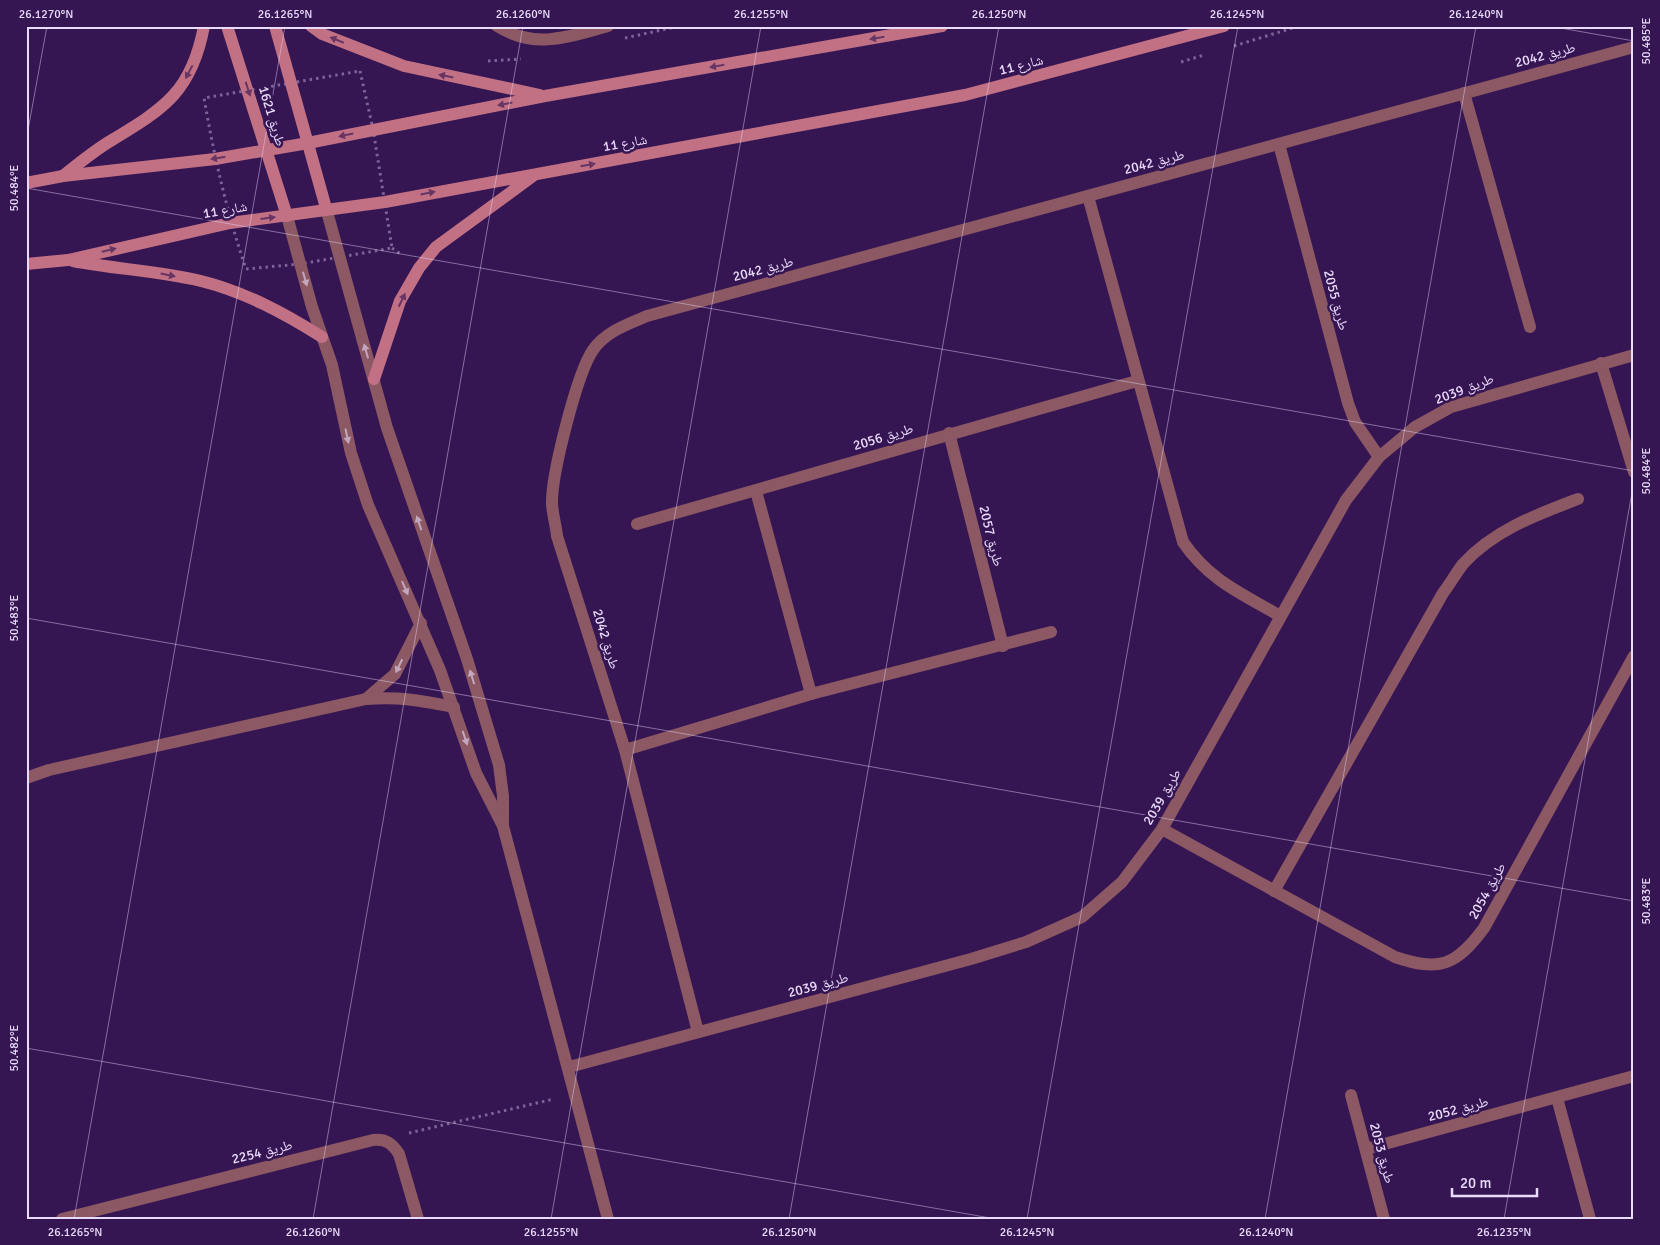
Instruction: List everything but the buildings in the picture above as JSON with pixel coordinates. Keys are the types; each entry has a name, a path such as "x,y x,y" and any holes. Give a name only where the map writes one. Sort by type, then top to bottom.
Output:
{"street":[{"path":"63,176 111,140 140,124 166,105 183,83 199,52 204,26"},
{"name":"طريق 1621","path":"228,26 287,216"},
{"name":"طريق 1621","path":"275,26 326,208"},
{"path":"311,26 322,34 404,66 545,96"},
{"path":"497,26 513,36 536,41 560,39 608,26"},
{"path":"26,183 63,176 215,159 308,143 545,96 942,26"},
{"name":"شارع 11","path":"26,264 68,260 230,223 287,216 326,208 385,202 965,95 1224,26"},
{"name":"طريق 2042","path":"698,1032 625,750 557,536 552,502 556,472 582,371 593,349 614,330 647,316 1634,47"},
{"path":"1464,93 1530,327"},
{"name":"طريق 2055","path":"1279,144 1348,403 1355,422 1379,457"},
{"path":"374,379 400,301 419,268 436,247 536,174"},
{"path":"1088,196 1183,542 1196,561 1214,577 1280,616"},
{"path":"326,208 387,428 467,659 497,758 503,796 503,826"},
{"path":"287,216 332,365 351,453 368,505 420,623 454,708 476,773 503,826 576,1093 608,1219"},
{"path":"68,260 202,281 286,313 322,337"},
{"name":"طريق 2039","path":"569,1067 971,959 1026,942 1082,916 1122,882 1162,829 1346,500 1379,457 1415,427 1451,407 1634,355"},
{"path":"1601,363 1634,472"},
{"name":"طريق 2056","path":"637,524 1137,380"},
{"name":"طريق 2057","path":"949,433 1003,646"},
{"path":"756,491 811,694"},
{"path":"1274,891 1443,593 1462,565 1484,544 1509,528 1535,515 1578,499"},
{"path":"366,699 395,674 420,623"},
{"path":"625,750 811,694 1003,646 1051,632"},
{"name":"طريق 2054","path":"1162,829 1394,957 1420,965 1446,963 1468,950 1484,928 1634,656"},
{"path":"26,778 49,770 366,699 392,696 454,708"},
{"name":"طريق 2052","path":"1366,1149 1634,1076"},
{"name":"طريق 2053","path":"1351,1095 1384,1219"},
{"path":"1557,1098 1590,1219"},
{"path":"383,1139 393,1144 399,1154 418,1219"},
{"name":"طريق 2254","path":"62,1219 383,1139"}],"path":[{"path":"1226,48 1300,26"},
{"path":"1181,62 1208,54"},
{"path":"383,1139 576,1093"}]}
